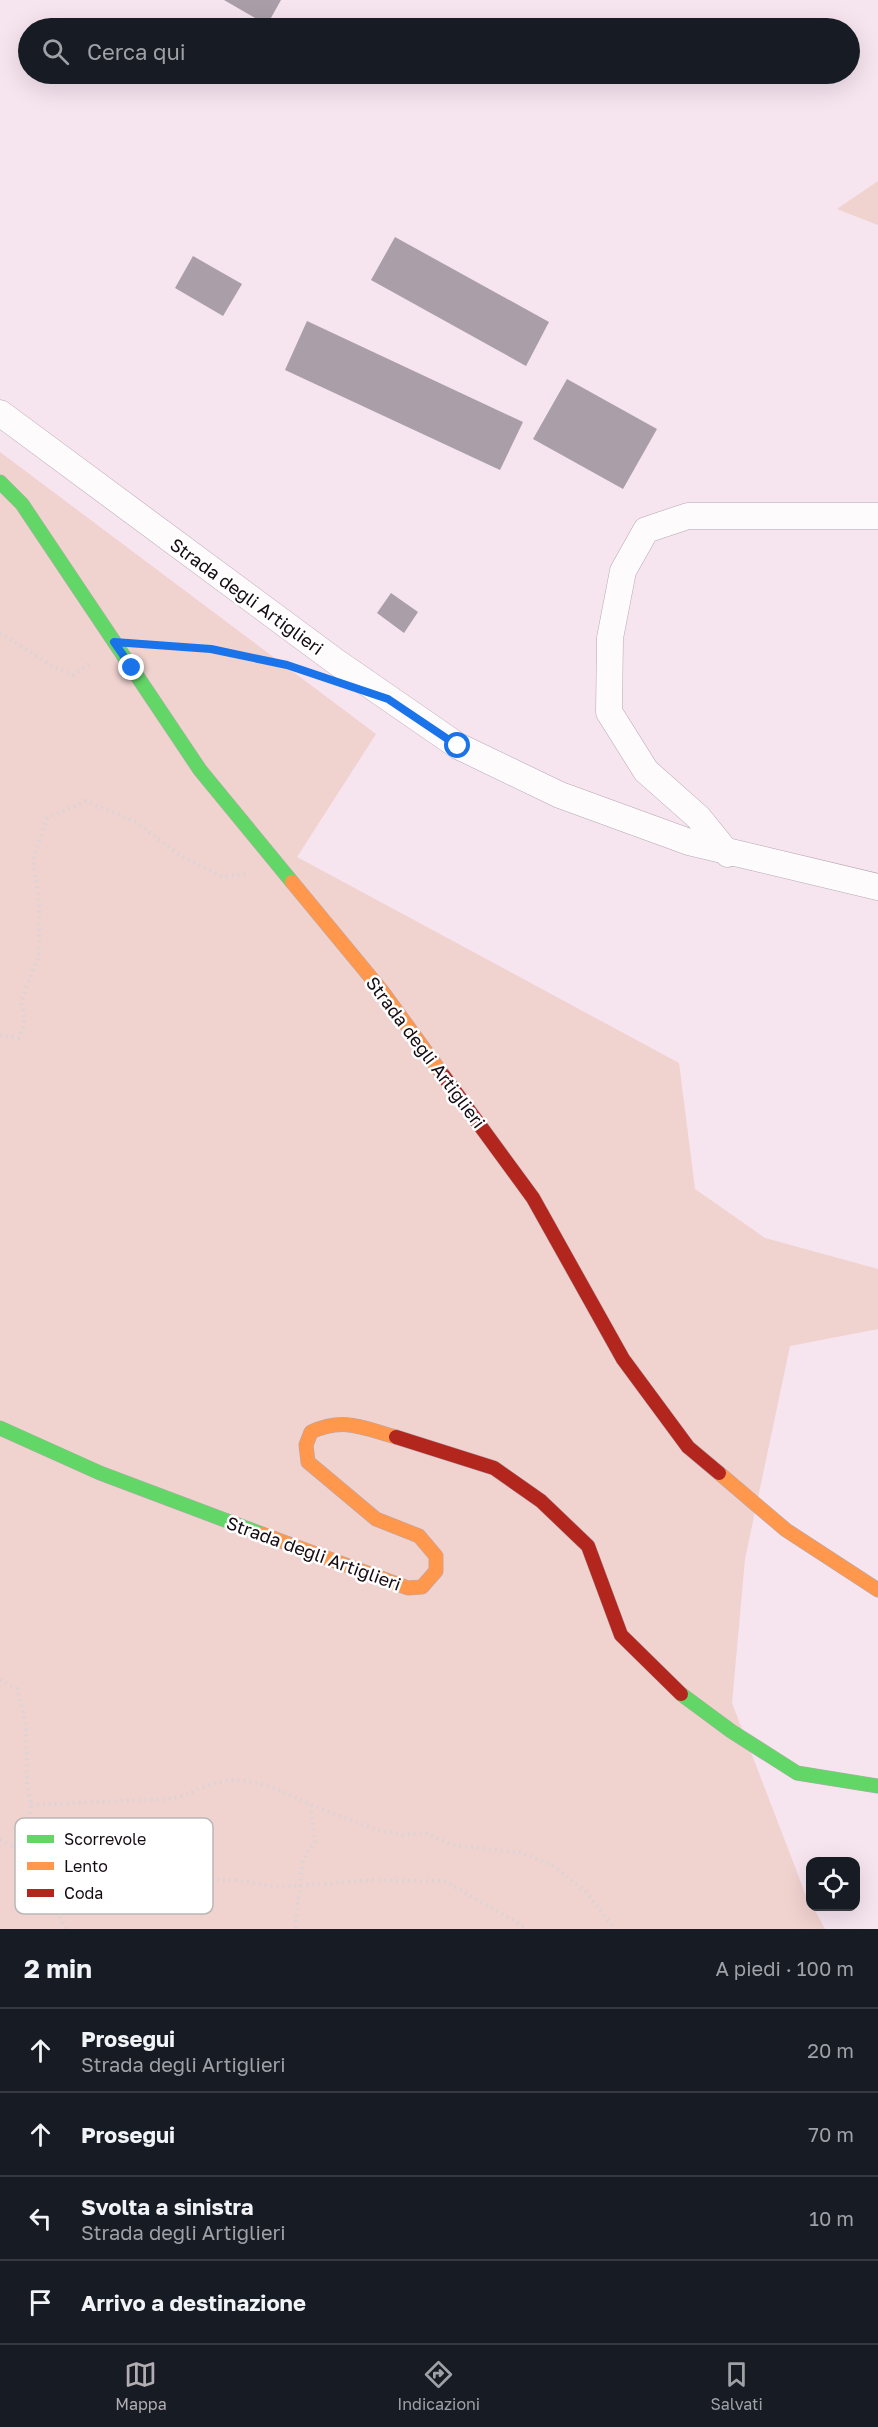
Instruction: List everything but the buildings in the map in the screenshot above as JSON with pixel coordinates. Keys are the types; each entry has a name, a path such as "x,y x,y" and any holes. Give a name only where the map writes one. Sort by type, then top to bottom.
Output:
{"street":[{"name":"Strada degli Artiglieri","path":"0,413 335,661 458,746 560,795 689,842 728,854 878,887"},
{"name":"Strada degli Artiglieri","path":"0,482 22,504 200,770 382,991 533,1198 623,1359 688,1447 786,1530 878,1590"},
{"path":"728,854 698,817 646,771 609,712 610,638 623,571 646,530 688,516 878,516"},
{"name":"Strada degli Artiglieri","path":"0,1428 50,1452 176,1503 408,1588 422,1587 436,1571 436,1556 419,1536 376,1519 308,1462 306,1445 311,1432 329,1424 353,1425 443,1450 494,1468 541,1501 588,1546 621,1635 674,1689 731,1731 797,1773 836,1777 878,1786"}],"path":[{"path":"0,633 54,667 73,675 91,663 98,646 114,642 211,649 298,669"},
{"path":"0,1035 19,1038 25,1023 21,1001 39,955 39,903 33,859 46,818 86,801 136,822 178,854 223,877 282,869"},
{"path":"0,1680 17,1689 26,1725 27,1784 32,1805 30,1818"},
{"path":"32,1805 168,1799 187,1796 206,1785 226,1780 253,1782 276,1788 311,1806 377,1830 402,1835 425,1833 453,1845 523,1853 554,1866 586,1892 615,1929"},
{"path":"295,1929 303,1858 315,1842 311,1806"},
{"path":"0,1840 15,1847"},
{"path":"213,1880 235,1880 280,1887 373,1880 445,1881 528,1929"},
{"path":"58,1914 66,1929"}],"shaded area":[{"path":"878,181 878,225 837,209"},
{"path":"0,452 376,734 297,857 679,1063 695,1189 765,1238 878,1269 878,1329 790,1346 745,1559 732,1703 806,1896 806,1911 815,1911 825,1929 0,1929"}],"traffic: fast":[{"path":"0,482 22,504 200,770 292,882"},
{"path":"0,1428 100,1473 262,1534"},
{"path":"681,1694 731,1731 797,1773 878,1786"}],"traffic: slow":[{"path":"292,882 382,991 443,1075"},
{"path":"262,1534 408,1588 422,1587 436,1571 436,1556 419,1536 376,1519 308,1462 306,1445 311,1432 323,1428 334,1425 354,1426 396,1437"},
{"path":"719,1473 786,1530 878,1590"}],"traffic: jam":[{"path":"443,1075 533,1198 623,1359 688,1447 719,1473"},
{"path":"396,1437 494,1468 541,1501 588,1546 621,1635 681,1694"}],"route":[{"path":"132,668 114,642 211,649 287,665 388,699 458,746"}]}
